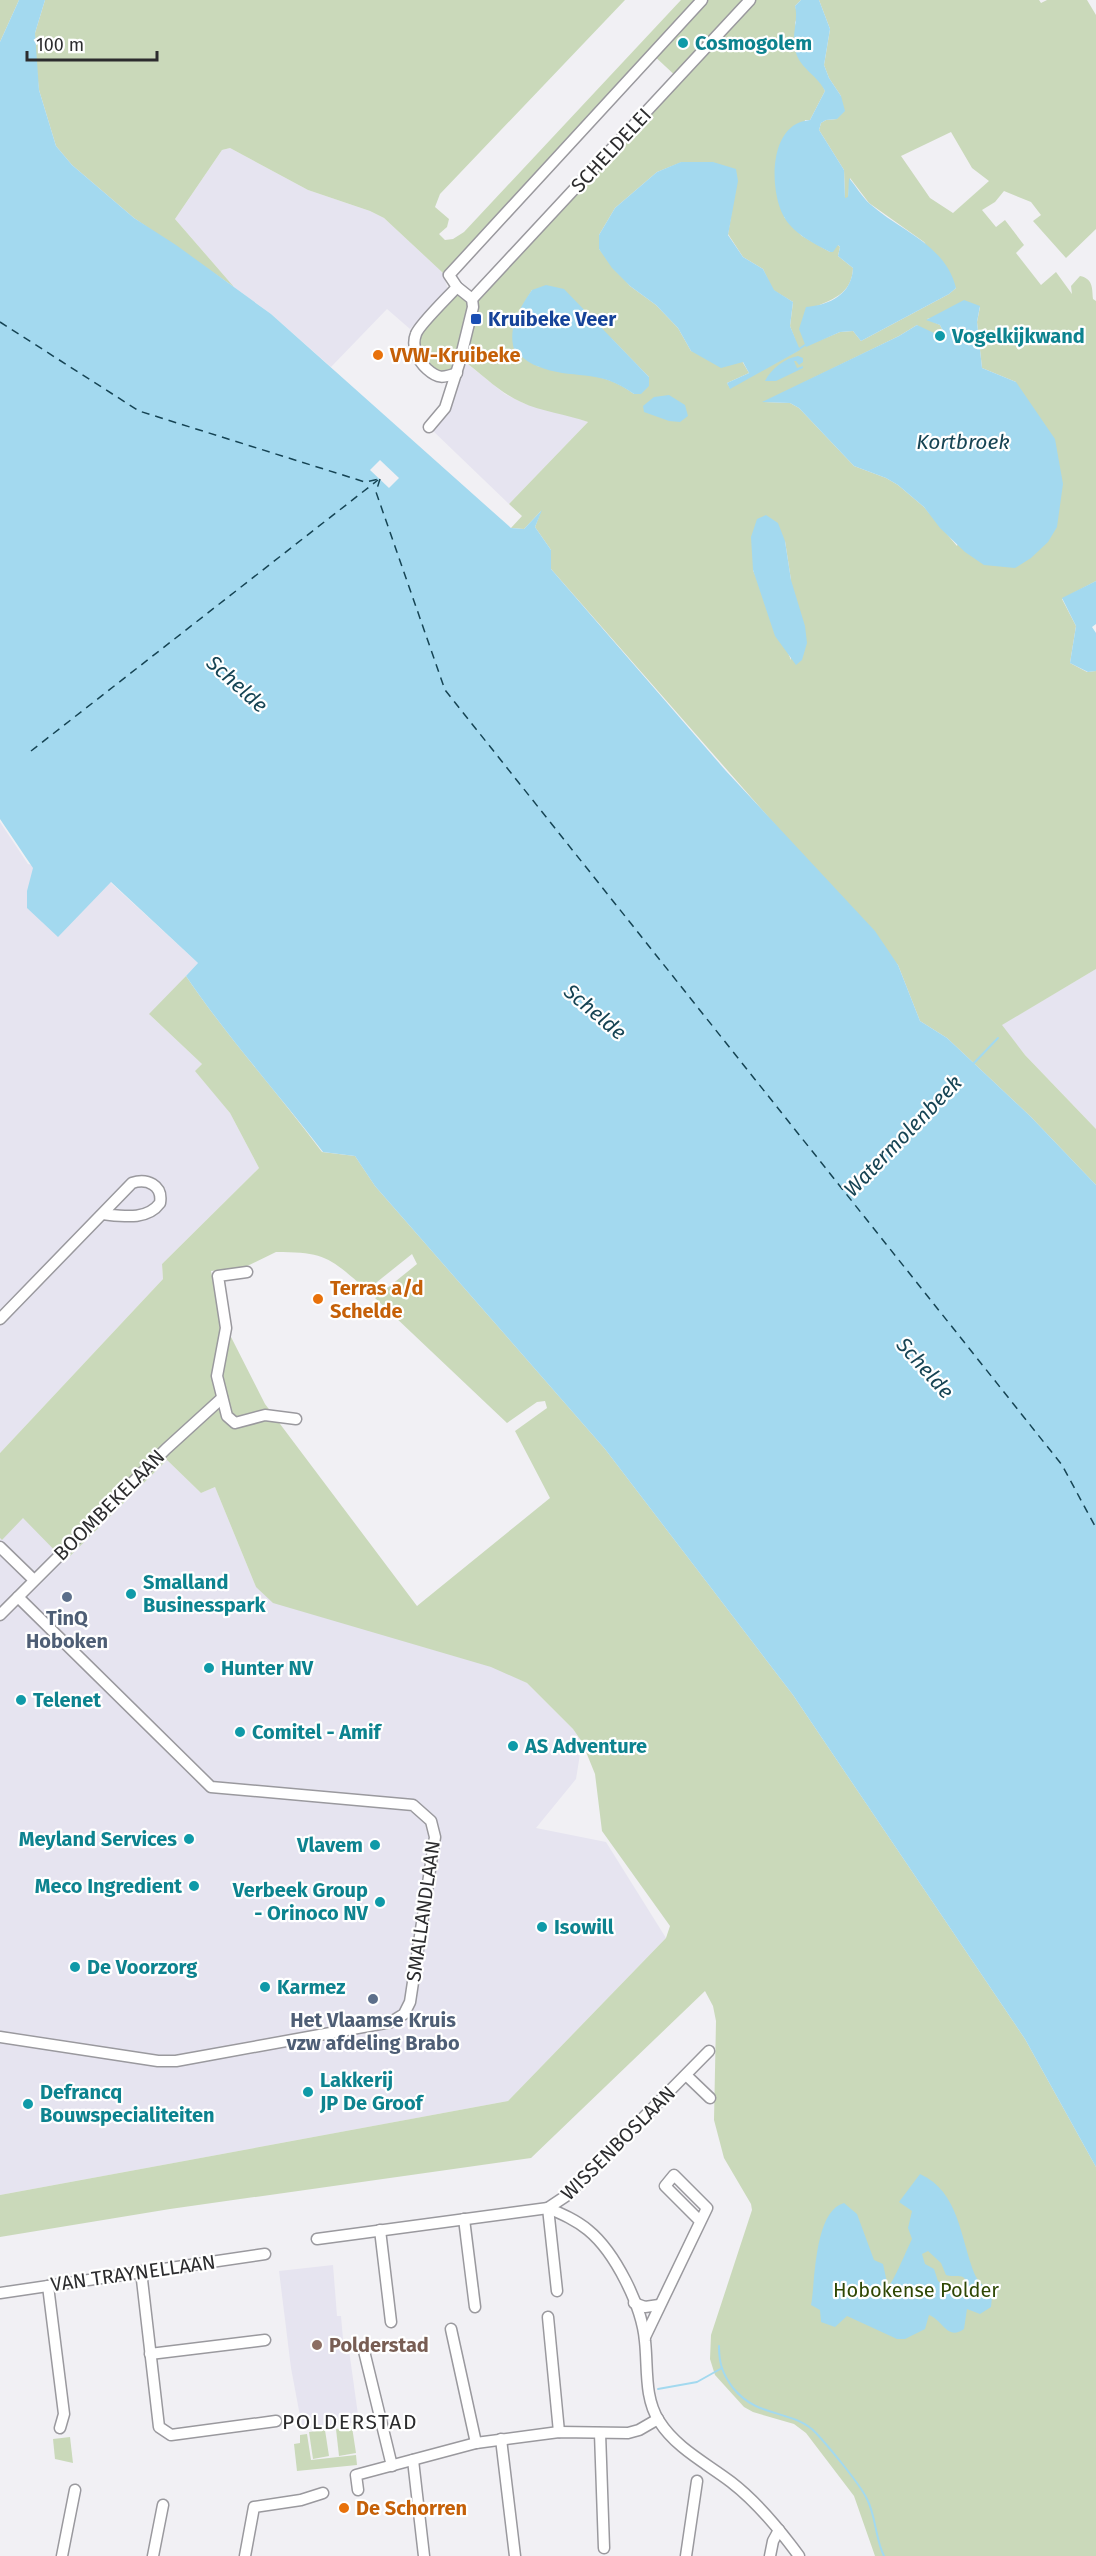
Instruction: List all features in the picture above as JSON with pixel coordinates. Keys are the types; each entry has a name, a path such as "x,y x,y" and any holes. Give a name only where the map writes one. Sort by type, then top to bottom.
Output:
{"street":[{"name":"SCHELDELEI","path":"457,287 449,275 702,0"},
{"name":"SCHELDELEI","path":"472,299 750,0"},
{"path":"429,427 445,408 457,373 471,314 472,299 457,287 416,334 416,349 419,362 435,376 443,378 457,373"},
{"path":"0,1319 132,1183 141,1180 156,1187 160,1194 160,1203 147,1214 122,1216 102,1214"},
{"path":"247,1272 218,1276 226,1328 217,1376 227,1416 235,1423 265,1415 296,1419"},
{"name":"BOOMBEKELAAN","path":"0,1615 166,1449 222,1398"},
{"path":"0,1547 34,1580"},
{"name":"SMALLANDLAAN","path":"0,2037 158,2061 176,2061 391,2022 404,2014 410,2002 435,1837 431,1821 423,1811 413,1805 212,1787 18,1597"},
{"name":"WISSENBOSLAAN","path":"548,2208 566,2196 709,2051"},
{"name":"WISSENBOSLAAN","path":"686,2075 710,2098"},
{"path":"548,2208 558,2290"},
{"path":"317,2239 548,2208 574,2220 597,2238 618,2268 634,2303 645,2337 648,2389 657,2419 675,2441 734,2484 778,2530 799,2556"},
{"path":"464,2219 475,2307"},
{"path":"645,2337 700,2221"},
{"path":"380,2230 391,2322"},
{"name":"VAN TRAYNELLAAN","path":"0,2293 265,2254"},
{"path":"141,2271 159,2427 171,2435 276,2421"},
{"path":"48,2286 64,2414 60,2428"},
{"path":"634,2303 645,2307 659,2305"},
{"path":"548,2317 559,2432"},
{"path":"451,2329 476,2443"},
{"path":"150,2354 265,2340"},
{"path":"364,2351 392,2466"},
{"path":"358,2490 356,2475 476,2443 559,2432 634,2432 657,2419"},
{"path":"600,2433 604,2548"},
{"path":"501,2439 515,2556"},
{"path":"413,2460 424,2556"},
{"path":"686,2556 697,2481"},
{"path":"62,2556 75,2490"},
{"path":"245,2556 254,2507 301,2500 323,2493"},
{"path":"153,2556 163,2505"},
{"path":"770,2556 778,2530"}],"shaded area":[{"path":"230,148 308,190 384,218 443,273 448,290 410,329 387,309 331,367 271,314 234,287 175,219 222,150"},
{"path":"464,361 505,394 523,403 564,413 588,422 509,504 431,429 455,395"},
{"path":"0,822 28,864 110,882 198,963 150,1015 202,1064 196,1071 230,1113 259,1168 162,1264 163,1279 0,1453"},
{"path":"1096,969 1096,1129 1025,1055 1001,1025"},
{"path":"167,1460 201,1493 215,1487 256,1587 498,1669 527,1683 573,1729 582,1742 576,1779 536,1828 606,1842 666,1938 508,2101 0,2195 0,1538 2,1539 23,1517 65,1560"},
{"name":"Polderstad","path":"333,2265 337,2316 341,2316 343,2339 349,2350 359,2422 298,2429 296,2417 300,2416 291,2368 279,2271"}],"green space":[{"path":"0,0 19,0 0,42"},
{"path":"45,0 625,0 440,194 435,207 449,219 447,227 439,234 445,240 453,239 464,232 681,0 801,0 795,6 798,15 795,23 808,70 820,80 825,91 810,120 805,120 784,217 802,236 830,252 837,244 840,247 838,256 853,268 850,283 842,293 817,306 806,346 840,332 853,331 861,341 949,294 956,288 924,242 869,203 850,178 848,198 845,198 844,170 819,130 821,123 837,119 841,96 829,78 824,65 830,29 819,0 1039,0 1041,3 1047,0 1087,0 1096,15 1096,229 1066,258 1033,221 1041,215 1031,202 1004,191 995,202 982,210 996,227 1005,220 1024,245 1016,253 1041,285 1056,272 1072,294 1071,286 1080,276 1084,277 1090,281 1093,299 1096,301 1096,581 1062,599 1076,626 1070,663 1087,672 1096,671 1096,969 1002,1025 1025,1055 1096,1129 1096,1185 1031,1117 947,1038 920,1021 898,965 551,569 551,550 535,527 541,511 524,529 511,528 522,516 509,504 588,422 537,408 513,398 464,361 479,298 680,80 650,52 443,273 384,218 308,190 230,148 222,150 175,219 234,287 134,218 72,165 56,146 39,90 35,33","holes":["951,132 972,168 989,181 953,213 930,198 901,156","682,162 713,162 732,210 728,234 743,257 763,269 773,290 793,302 790,326 799,350 730,388 727,383 749,373 742,361 691,351 678,328 656,305 630,286 599,249 599,235 615,208 657,172","532,290 612,339 649,377 634,394 600,377 537,366 516,317","980,307 977,322 982,368 1016,382 957,546 924,507 898,485 854,466 799,408 790,403 764,402 917,325 937,342 946,337 940,325 927,319","785,541 791,580 791,660 753,570"]},
{"path":"457,293 469,304 451,369 444,374 436,374 421,358 419,337"},
{"name":"Hobokense Polder","path":"186,976 322,1152 355,1156 375,1186 605,1449 793,1695 1025,2039 1096,2167 1096,2556 875,2556 854,2496 806,2433 794,2424 753,2412 744,2407 715,2375 710,2359 711,2335 752,2210 751,2204 724,2158 714,2120 716,2021 713,2006 705,1991 531,2158 170,2209 0,2237 0,2195 508,2101 666,1938 670,1926 602,1831 595,1774 582,1742 573,1729 527,1683 491,1667 273,1603 256,1587 215,1487 201,1493 167,1460 65,1561 23,1518 2,1540 0,1538 0,1453 163,1279 162,1264 259,1168 230,1113 195,1071 202,1064 149,1014","holes":["276,1252 293,1252 326,1259 367,1290 412,1254 417,1264 375,1298 507,1423 537,1402 545,1401 547,1408 515,1431 550,1498 417,1606 265,1404 231,1337 222,1328 211,1271 243,1268"]},
{"path":"352,2427 356,2453 339,2456 336,2429"},
{"path":"325,2430 329,2456 313,2459 309,2432"},
{"path":"307,2434 311,2460 356,2455 357,2465 297,2471 294,2444 300,2443 300,2435"},
{"path":"70,2437 73,2463 55,2459 53,2439"}],"water":[{"name":"Schelde","path":"19,0 45,0 35,33 39,90 56,146 72,165 134,218 176,245 271,314 511,528 524,529 542,510 535,527 551,550 551,569 726,771 875,931 898,965 920,1021 947,1038 1031,1117 1096,1185 1096,2167 1025,2039 793,1695 605,1449 375,1186 355,1156 323,1152 186,976 198,963 111,882 58,937 27,908 27,891 33,868 0,819 0,42"},
{"path":"801,0 819,0 830,29 824,65 829,78 841,96 845,111 837,119 821,123 819,130 844,170 845,198 848,197 849,178 870,204 932,249 951,273 956,288 949,294 861,341 853,331 840,332 806,347 799,329 806,307 823,304 838,296 849,285 853,268 838,256 840,247 838,245 833,252 830,252 792,227 778,203 775,173 780,144 787,132 796,124 810,120 825,91 798,59 794,47 795,6"},
{"path":"681,162 713,162 736,169 738,181 728,235 743,257 763,269 774,290 793,302 790,326 800,350 730,389 727,383 749,373 743,362 721,368 691,351 678,328 656,305 630,286 612,268 599,249 599,235 615,208 657,172"},
{"path":"546,285 564,289 649,377 649,386 641,394 634,394 608,380 597,377 562,373 537,366 514,349 512,333 519,311 532,290"},
{"name":"Kortbroek","path":"964,300 980,306 977,322 982,368 1016,382 1055,439 1063,484 1057,527 1048,542 1031,558 1015,568 984,565 965,552 940,528 924,507 898,485 854,466 799,408 790,403 762,402 899,336 917,325 934,333 938,341 946,337 940,325 926,320"},
{"path":"798,356 803,358 803,362 799,365 794,361 797,368 803,366 803,368 776,381 765,381 779,365"},
{"path":"669,395 685,405 688,416 680,422 669,421 644,412 643,406 654,397"},
{"path":"766,515 778,523 785,541 791,580 805,626 807,643 802,660 796,665 775,636 753,570 751,537 757,519"},
{"path":"1096,581 1096,624 1092,627 1096,633 1096,671 1088,672 1070,663 1076,626 1062,598"},
{"path":"920,2174 943,2192 957,2218 975,2275 992,2297 991,2307 980,2314 967,2309 964,2329 953,2333 929,2315 925,2329 905,2339 897,2339 847,2316 835,2327 821,2322 820,2310 811,2305 816,2259 822,2230 828,2217 835,2208 844,2203 857,2214 874,2260 883,2264 888,2287 912,2239 908,2228 912,2211 899,2202","holes":["928,2251 941,2263 946,2275 961,2276 966,2280 967,2283 960,2296 938,2281 934,2269 925,2264 922,2254"]}],"pier":[{"path":"380,460 399,478 389,488 370,470"}],"waterway":[{"path":"799,349 805,345"},
{"name":"Watermolenbeek","path":"973,1064 998,1038"},
{"path":"719,2346 724,2373 733,2388 743,2398 764,2410 807,2425 858,2484 867,2499 884,2556"},
{"path":"658,2389 697,2382 722,2368"}],"ferry route":[{"path":"0,322 139,411 365,482 379,479"},
{"path":"380,479 376,492 445,690 1062,1465 1096,1528"},
{"path":"31,751 378,480"}],"place":[{"name":"Cosmogolem","path":"683,43"},
{"name":"Kruibeke Veer","path":"476,319"},
{"name":"Vogelkijkwand","path":"940,336"},
{"name":"VVW-Kruibeke","path":"378,355"},
{"name":"Terras a/d Schelde","path":"318,1299"},
{"name":"Smalland Businesspark","path":"131,1594"},
{"name":"TinQ Hoboken","path":"67,1597"},
{"name":"Hunter NV","path":"209,1668"},
{"name":"Telenet","path":"21,1700"},
{"name":"Comitel - Amif","path":"240,1732"},
{"name":"AS Adventure","path":"513,1746"},
{"name":"Meyland Services","path":"189,1839"},
{"name":"Vlavem","path":"375,1845"},
{"name":"Meco Ingredient","path":"194,1886"},
{"name":"Verbeek Group - Orinoco NV","path":"380,1902"},
{"name":"Isowill","path":"542,1927"},
{"name":"De Voorzorg","path":"75,1967"},
{"name":"Karmez","path":"265,1987"},
{"name":"Het Vlaamse Kruis vzw afdeling Brabo","path":"373,1999"},
{"name":"Lakkerij JP De Groof","path":"308,2092"},
{"name":"Defrancq Bouwspecialiteiten","path":"28,2104"},
{"name":"Polderstad","path":"317,2345"},
{"name":"De Schorren","path":"344,2508"}],"district":[{"name":"POLDERSTAD","path":"350,2422"}]}
